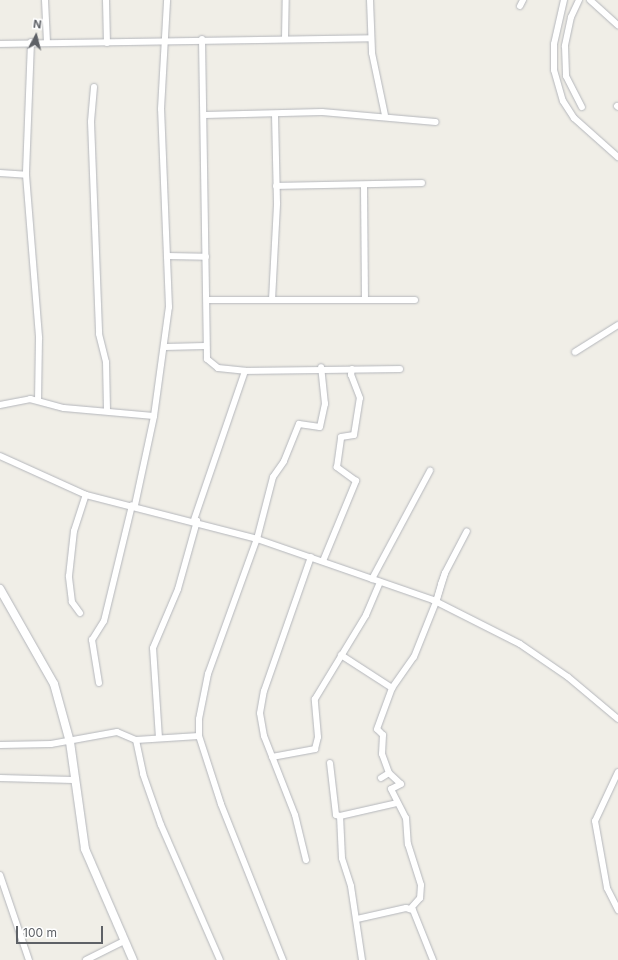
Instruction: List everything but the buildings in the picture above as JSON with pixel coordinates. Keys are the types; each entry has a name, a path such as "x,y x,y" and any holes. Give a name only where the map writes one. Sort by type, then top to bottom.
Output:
{"street":[{"path":"45,0 47,43"},
{"path":"106,0 107,43"},
{"path":"99,683 92,640 104,621 134,505 154,416 165,347 167,256 161,110 167,0"},
{"path":"285,39 286,0"},
{"path":"370,0 370,38 385,115"},
{"path":"520,6 523,0"},
{"path":"564,0 554,44 554,70 562,101 574,118 618,157"},
{"path":"579,0 571,18 565,46 566,76 582,106"},
{"path":"590,0 618,25"},
{"path":"0,44 31,42 107,43 165,39 370,38"},
{"path":"202,39 205,115 207,300 205,346 207,359 214,366 245,371 321,367 352,369 400,369"},
{"path":"31,42 26,174 39,338 38,400"},
{"path":"94,87 91,122 99,334 106,362 107,410"},
{"path":"272,300 276,186 275,114"},
{"path":"205,115 385,115 436,122"},
{"path":"0,173 26,174"},
{"path":"276,186 364,186 422,183"},
{"path":"364,186 365,298"},
{"path":"167,256 206,257"},
{"path":"207,300 365,298 415,300"},
{"path":"575,352 618,324"},
{"path":"165,347 205,346"},
{"path":"283,960 232,834 199,736 201,704 208,674 257,539 270,486 299,424 320,427 325,404 321,367"},
{"path":"323,561 356,481 337,467 341,437 354,435 360,398 351,375 352,369"},
{"path":"159,738 153,648 178,589 196,521 245,371"},
{"path":"0,405 38,400 64,408 107,410 154,416"},
{"path":"0,456 86,494 196,521 257,539 436,602 520,644 568,677 618,719"},
{"path":"372,579 430,471"},
{"path":"80,613 72,602 69,576 74,531 86,494"},
{"path":"357,919 410,909 420,898 421,885 407,838 406,818 397,803 392,789 401,784 389,773 382,754 383,735 377,728 392,688 414,657 436,602 445,573 467,531"},
{"path":"306,860 295,815 260,721 261,702 310,557"},
{"path":"272,756 315,749 318,737 315,699 366,615 380,582"},
{"path":"0,589 48,670 70,742 73,780 85,849 133,960"},
{"path":"341,655 392,688"},
{"path":"0,746 70,742 118,732 136,740 199,736"},
{"path":"136,740 143,774 161,825 220,960"},
{"path":"330,763 336,815 340,816 397,803"},
{"path":"618,772 595,821 606,888 618,910"},
{"path":"381,778 389,773"},
{"path":"0,778 73,780"},
{"path":"340,816 342,858 357,919 362,960"},
{"path":"0,875 29,960"},
{"path":"410,909 422,926 433,960"},
{"path":"86,960 124,941"}]}
